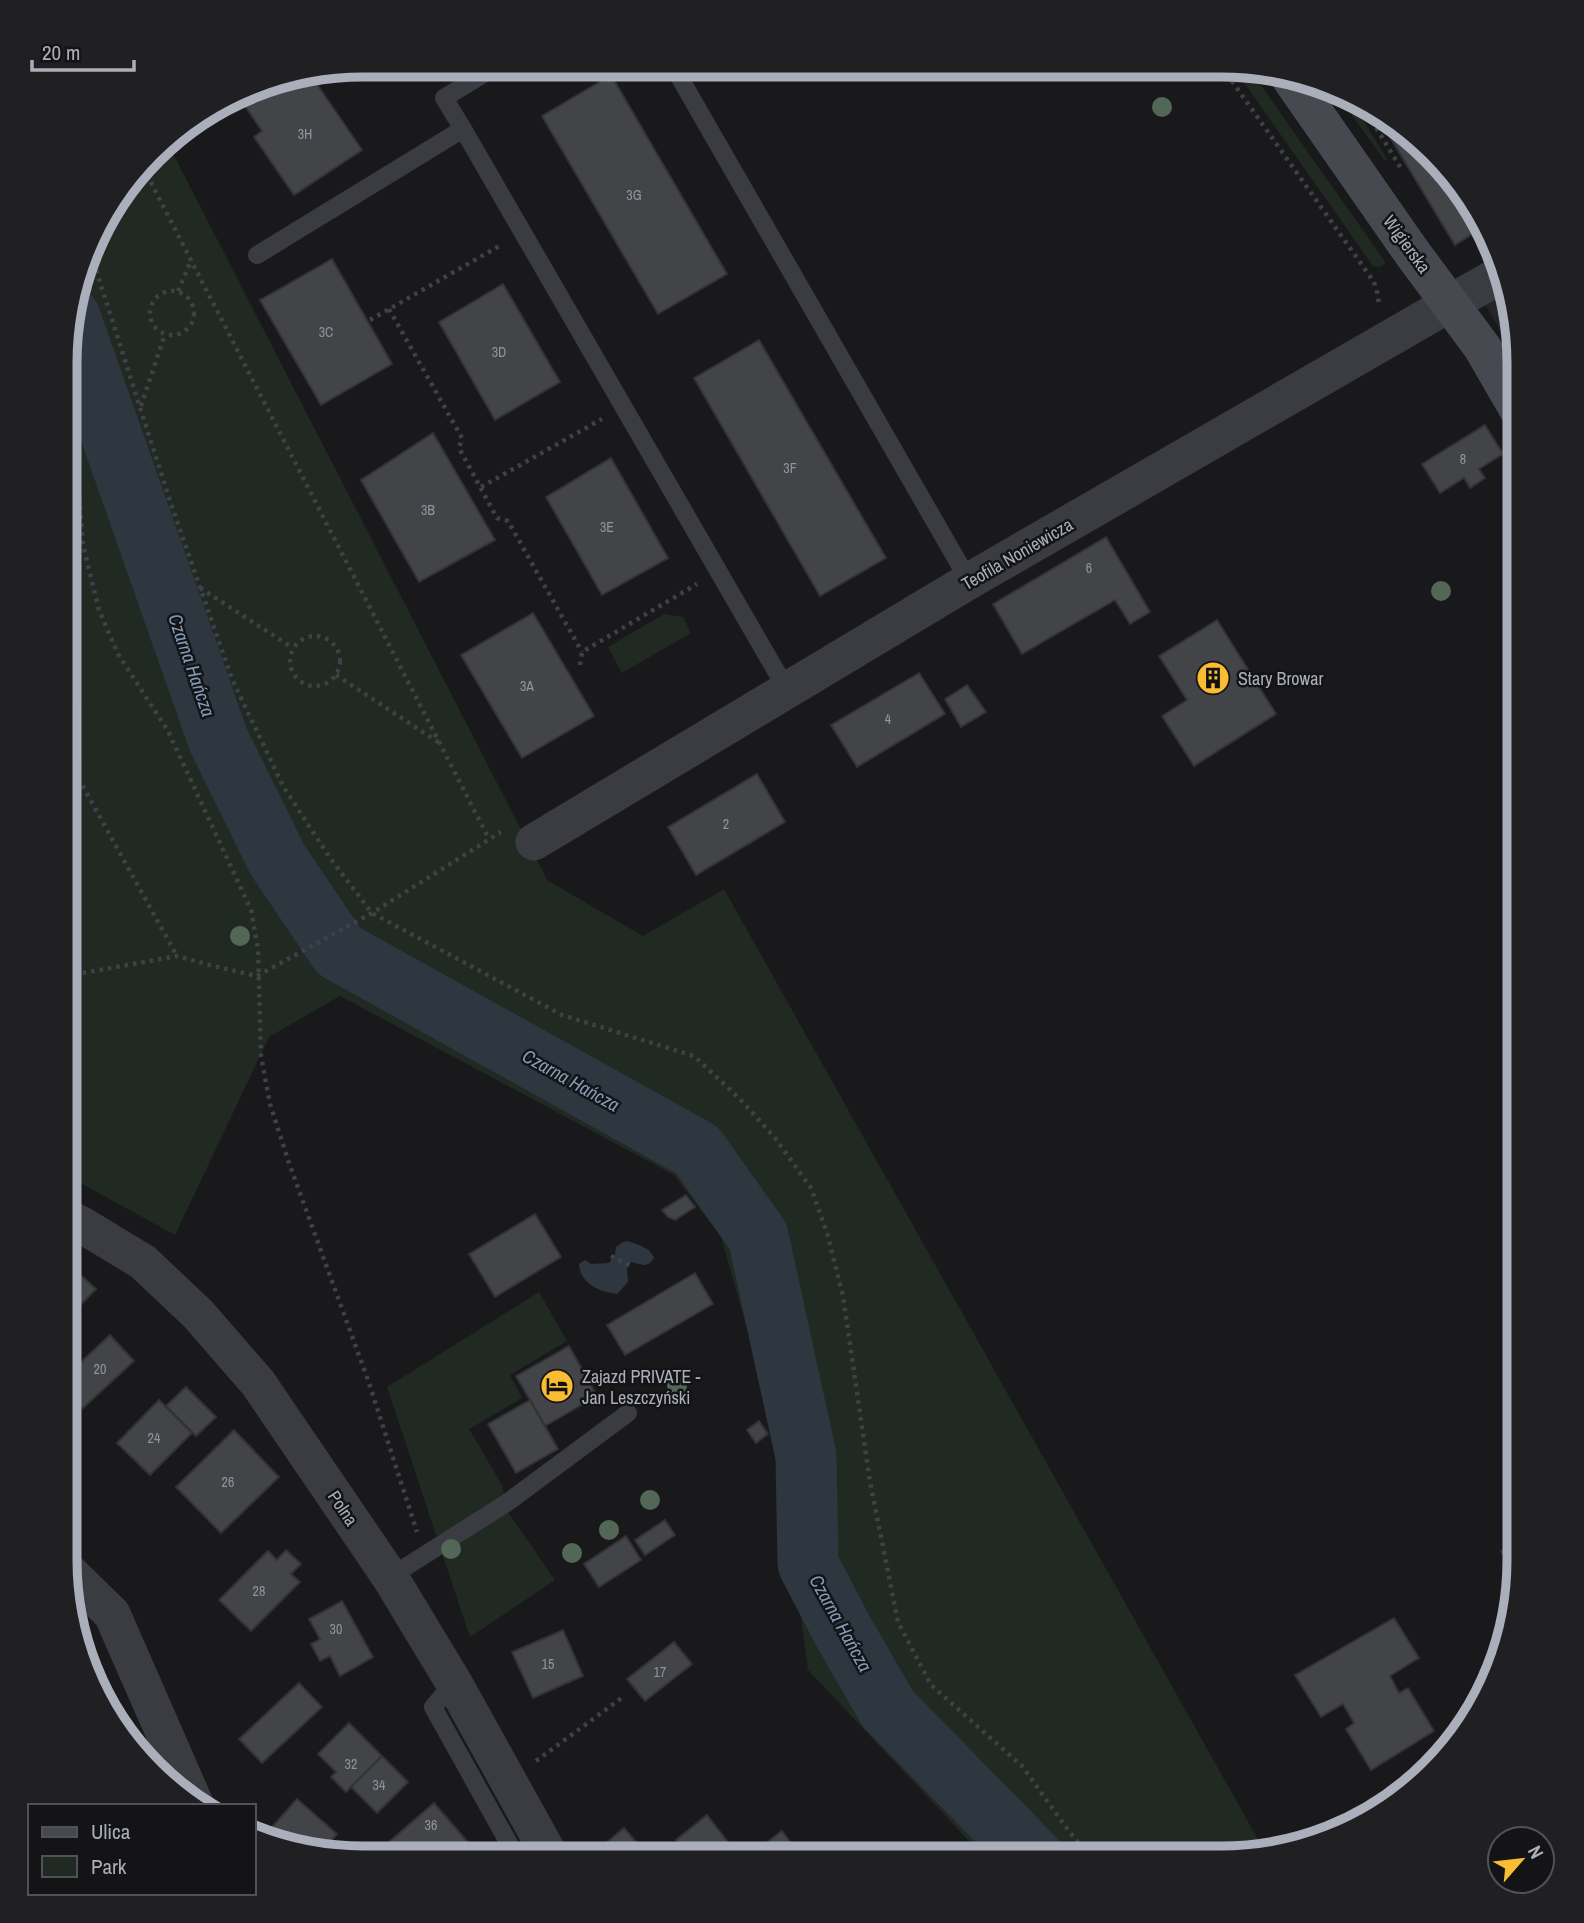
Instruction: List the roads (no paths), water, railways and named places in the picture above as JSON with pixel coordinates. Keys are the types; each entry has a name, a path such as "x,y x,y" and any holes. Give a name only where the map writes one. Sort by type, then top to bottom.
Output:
{"main road":[{"name":"Wigierska","path":"1297,88 1413,254 1451,303 1507,391"}],"street":[{"name":"Teofila Noniewicza","path":"520,836 788,690 969,581 1494,279"},
{"name":"Polna","path":"77,1223 143,1262 198,1314 258,1383 390,1577 454,1683 544,1846"},
{"path":"78,1581 112,1614 187,1785"}],"lane":[{"path":"479,77 444,99 788,690"},
{"path":"679,77 810,300 969,581"},
{"path":"257,255 463,129"},
{"path":"390,1577 508,1502 628,1413"},
{"path":"454,1683 433,1707 510,1846"}],"waterway":[{"name":"Czarna Hańcza","path":"78,340 218,739 277,859 339,951 697,1150 758,1236 806,1456 808,1564 888,1709 1022,1846"}],"place":[{"name":"Stary Browar","path":"1213,678"},
{"name":"Zajazd PRIVATE - Jan Leszczyński","path":"557,1386"}]}
